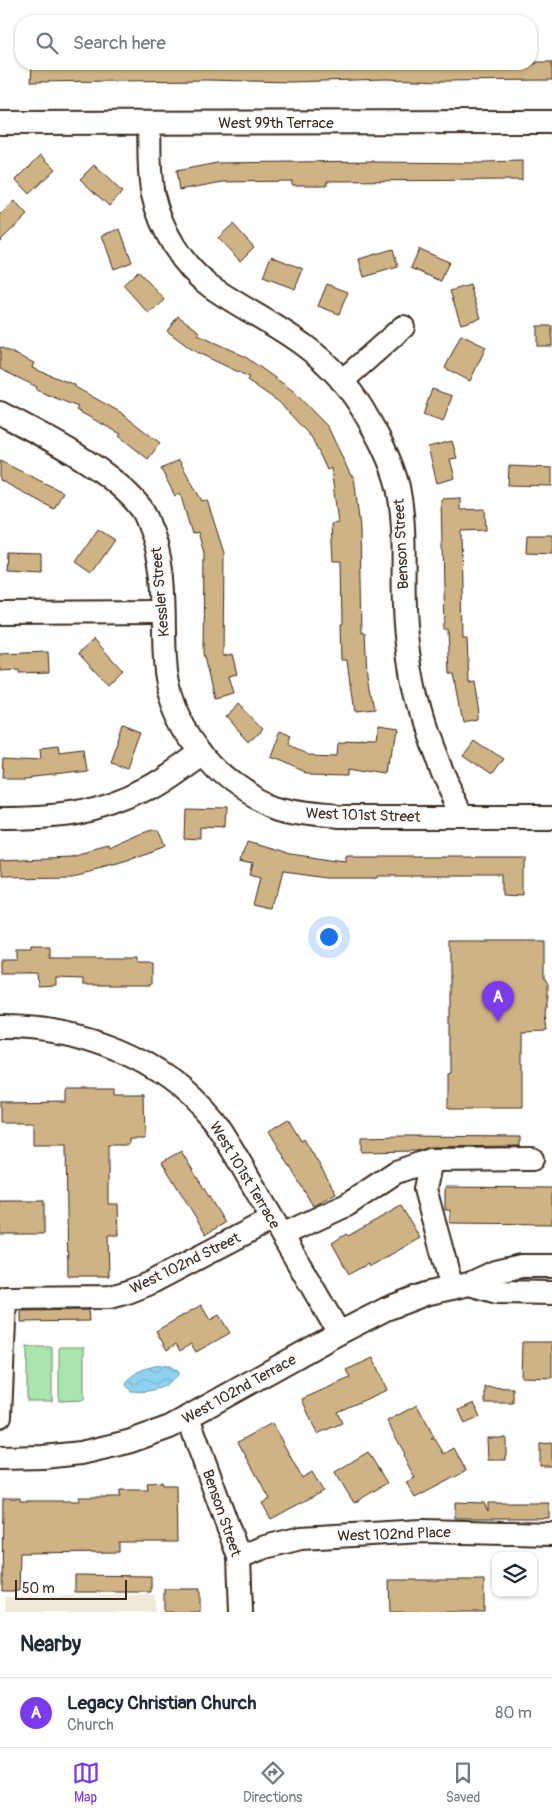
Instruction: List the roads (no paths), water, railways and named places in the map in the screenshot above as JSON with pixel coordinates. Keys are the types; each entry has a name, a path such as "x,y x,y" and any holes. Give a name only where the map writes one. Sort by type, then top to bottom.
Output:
{"street":[{"name":"West 99th Terrace","path":"0,123 552,122"},
{"name":"Benson Street","path":"149,123 150,175 153,196 162,222 174,245 189,267 209,285 305,346 326,363 362,408 386,451 398,487 402,522 403,603 406,643 416,692 429,741 463,817"},
{"path":"342,381 403,327"},
{"name":"Kessler Street","path":"0,413 87,462 117,484 142,509 155,536 160,560 165,662 168,683 184,726 202,752"},
{"path":"0,613 163,612"},
{"path":"0,818 60,816 92,810 123,800 148,788 202,752"},
{"name":"West 101st Street","path":"202,752 215,768 237,786 256,798 279,808 302,814 335,817 552,817"},
{"name":"West 101st Terrace","path":"0,1027 56,1031 91,1040 122,1051 155,1069 186,1092 213,1121 232,1149 339,1333"},
{"name":"West 102nd Street","path":"0,1416 5,1298 110,1297 148,1284 277,1227 348,1205 396,1172 432,1160 532,1159"},
{"path":"432,1160 425,1189 460,1286"},
{"name":"West 102nd Terrace","path":"0,1458 43,1457 81,1453 128,1442 170,1428 339,1333 386,1309 425,1294 460,1286 495,1272 521,1266 552,1266"},
{"name":"West 102nd Terrace","path":"460,1286 497,1292 552,1293"},
{"name":"Benson Street","path":"188,1418 239,1557 241,1612"},
{"name":"West 102nd Place","path":"239,1557 266,1547 301,1538 422,1532 552,1534"}],"water":[{"path":"163,1365 170,1366 178,1371 178,1375 163,1387 151,1391 131,1391 126,1385 128,1380 136,1373 147,1368"}],"place":[{"name":"Legacy Christian Church","path":"498,1022"}]}
